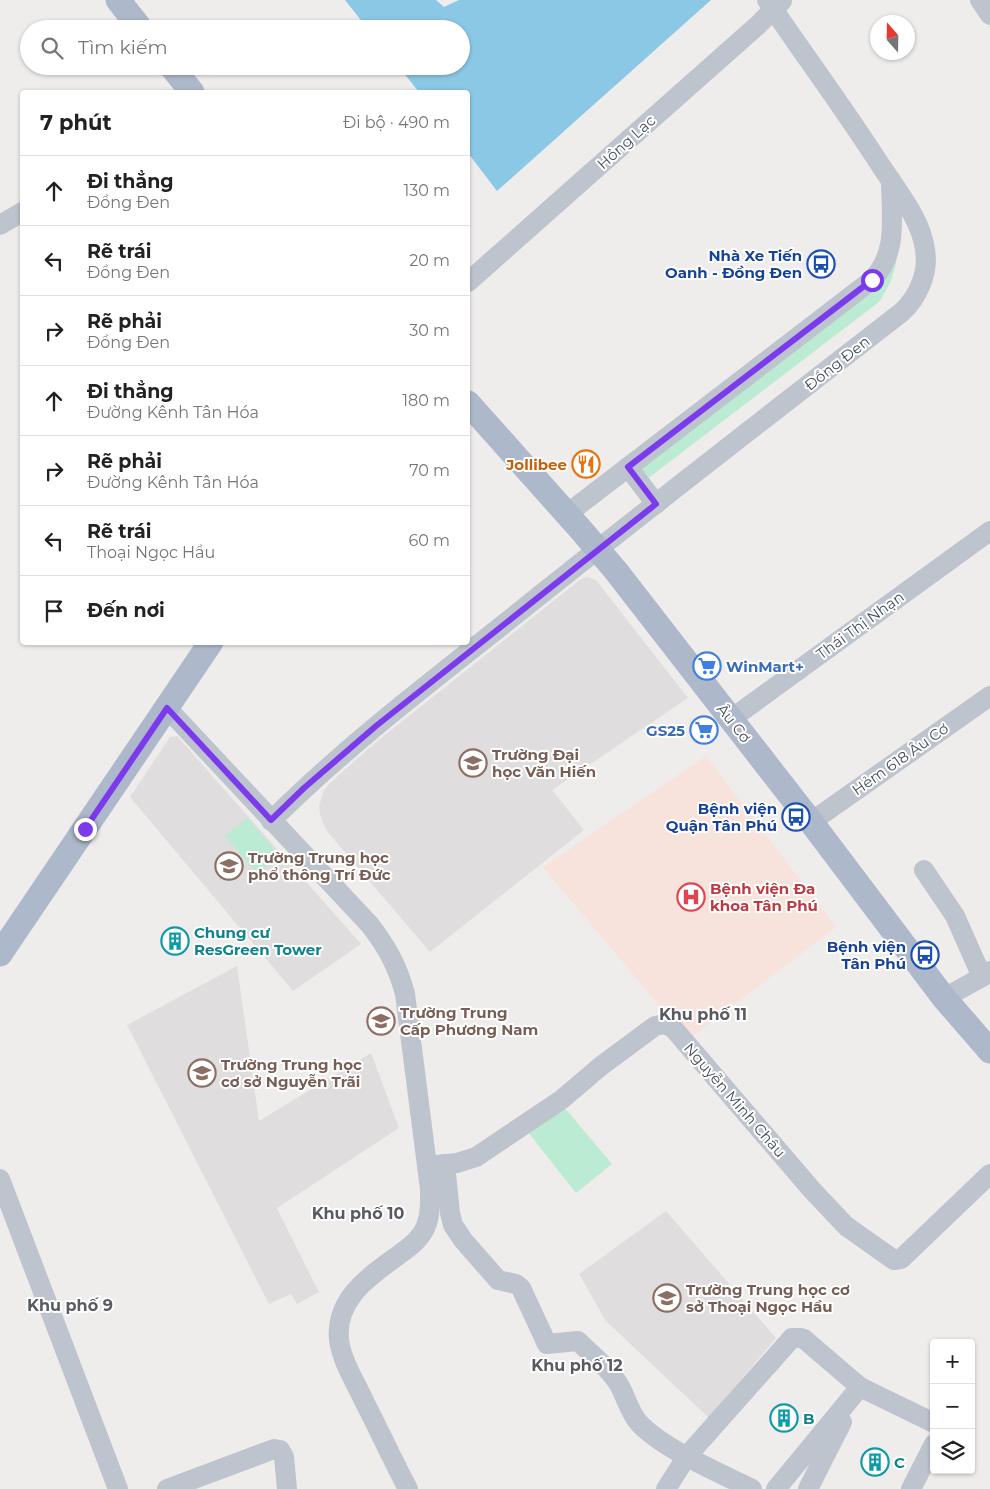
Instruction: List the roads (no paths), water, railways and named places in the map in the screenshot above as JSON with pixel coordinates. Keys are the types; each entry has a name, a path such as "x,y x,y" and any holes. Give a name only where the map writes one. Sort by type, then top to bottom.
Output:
{"main road":[{"path":"118,0 134,20"},
{"path":"178,75 190,90"},
{"name":"Âu Cơ","path":"470,405 598,549 731,719 944,998 990,1051"},
{"path":"0,954 209,645"}],"street":[{"path":"980,0 990,15"},
{"name":"Đồng Đen","path":"271,820 311,781 376,726 598,549 902,312 914,298 925,270 926,250 915,220 775,3"},
{"name":"Hồng Lạc","path":"470,280 775,3"},
{"path":"567,514 876,276 884,266 890,249 892,233 890,180"},
{"path":"0,225 20,213"},
{"path":"628,467 656,504"},
{"name":"Thái Thị Nhạn","path":"731,719 990,531"},
{"name":"Hẻm 618 Âu Cơ","path":"810,822 990,696"},
{"path":"167,708 343,895 370,925 394,960 405,994 436,1165 456,1230 498,1280 516,1284 521,1288 547,1344 578,1341 618,1382 635,1418 658,1440 752,1489"},
{"path":"924,870 955,916 986,974 944,998"},
{"name":"Nguyễn Minh Châu","path":"436,1165 464,1162 481,1154 561,1100 601,1066 655,1026 665,1024 673,1028 812,1190 846,1226 894,1260 901,1259 990,1174"},
{"path":"408,1489 347,1365 339,1329 341,1316 352,1293 369,1277 415,1242 427,1225 436,1165"},
{"path":"0,1179 118,1489"},
{"path":"666,1489 687,1456 792,1338 804,1339 860,1387 930,1421"},
{"path":"776,1489 860,1387"},
{"path":"808,1489 860,1387"},
{"path":"167,1489 274,1449 280,1450 284,1455 287,1489"},
{"path":"911,1489 930,1452"}],"water":[{"path":"345,0 436,0 444,7 459,0 711,0 497,191 470,156 470,90 417,90 405,75 470,75 470,20 361,20"}],"place":[{"name":"Nhà Xe Tiến Oanh - Đồng Đen","path":"821,264"},
{"name":"Jollibee","path":"586,464"},
{"name":"WinMart+","path":"707,666"},
{"name":"GS25","path":"704,730"},
{"name":"Trường Đại học Văn Hiến","path":"473,763"},
{"name":"Bệnh viện Quận Tân Phú","path":"796,817"},
{"name":"Trường Trung học phổ thông Trí Đức","path":"229,866"},
{"name":"Bệnh viện Đa khoa Tân Phú","path":"691,897"},
{"name":"Chung cư ResGreen Tower","path":"175,941"},
{"name":"Bệnh viện Tân Phú","path":"925,955"},
{"name":"Trường Trung Cấp Phương Nam","path":"381,1021"},
{"name":"Trường Trung học cơ sở Nguyễn Trãi","path":"202,1073"},
{"name":"Trường Trung học cơ sở Thoại Ngọc Hầu","path":"667,1298"},
{"name":"B","path":"784,1418"},
{"name":"C","path":"875,1462"}],"district":[{"name":"Khu phố 11","path":"703,1014"},
{"name":"Khu phố 10","path":"358,1213"},
{"name":"Khu phố 9","path":"70,1305"},
{"name":"Khu phố 12","path":"577,1365"}]}
